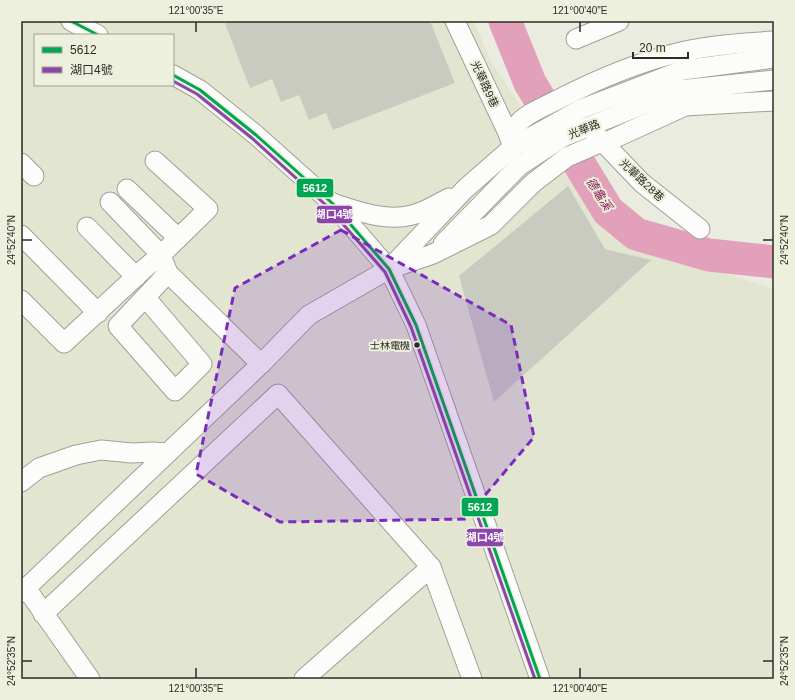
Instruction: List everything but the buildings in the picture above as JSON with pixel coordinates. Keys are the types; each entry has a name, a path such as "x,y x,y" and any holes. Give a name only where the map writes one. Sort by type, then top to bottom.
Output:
{"street":[{"path":"71,21 96,34"},
{"name":"光華路9巷","path":"455,21 507,131 513,148"},
{"path":"576,39 618,21"},
{"path":"513,148 514,135 519,123 533,113 566,95 631,67 680,52 720,45 774,41"},
{"name":"光華路","path":"389,268 465,189 513,148 550,136 563,138 581,123 683,70 774,58"},
{"path":"174,76 200,90 256,135 332,203 389,268 416,325 540,679"},
{"name":"光華路","path":"581,123 679,90 774,80"},
{"name":"光華路","path":"389,268 433,254 492,226 533,183 567,158 600,143 685,106 774,100"},
{"name":"光華路28巷","path":"581,123 642,183 700,229"},
{"name":"光華路","path":"433,254 550,136"},
{"path":"21,300 64,343 161,256 208,209 155,161"},
{"path":"127,189 178,238"},
{"path":"332,203 369,214 394,217 412,215 428,209 465,189"},
{"path":"110,202 161,256 168,273 261,364"},
{"path":"87,227 136,277"},
{"path":"21,235 98,313"},
{"path":"90,679 43,614 23,590 261,364 309,315 389,268"},
{"path":"145,297 202,364 175,391 118,326 145,297 168,273"},
{"path":"43,614 278,394 431,567 472,679"},
{"path":"21,482 39,468 76,455 101,450 132,453 168,453"},
{"path":"304,679 431,567"}],"highlighted area":[{"path":"341,230 511,325 534,437 465,519 280,522 196,474 235,288"}],"shaded area":[{"path":"21,21 474,21 490,60 610,236 774,289 774,679 21,679"}],"waterway":[{"name":"德龜溪","path":"505,21 530,83 608,211 636,234 709,255 774,262"}],"transit line":[{"name":"5612","path":"71,21 96,34"},
{"name":"5612","path":"174,76 200,90 256,135 332,203 389,269 416,325 540,679"},
{"name":"湖口4號","path":"174,82 197,94 253,139 328,207 385,272 411,327 535,679"}],"place":[{"name":"士林電機","path":"417,345"}]}
